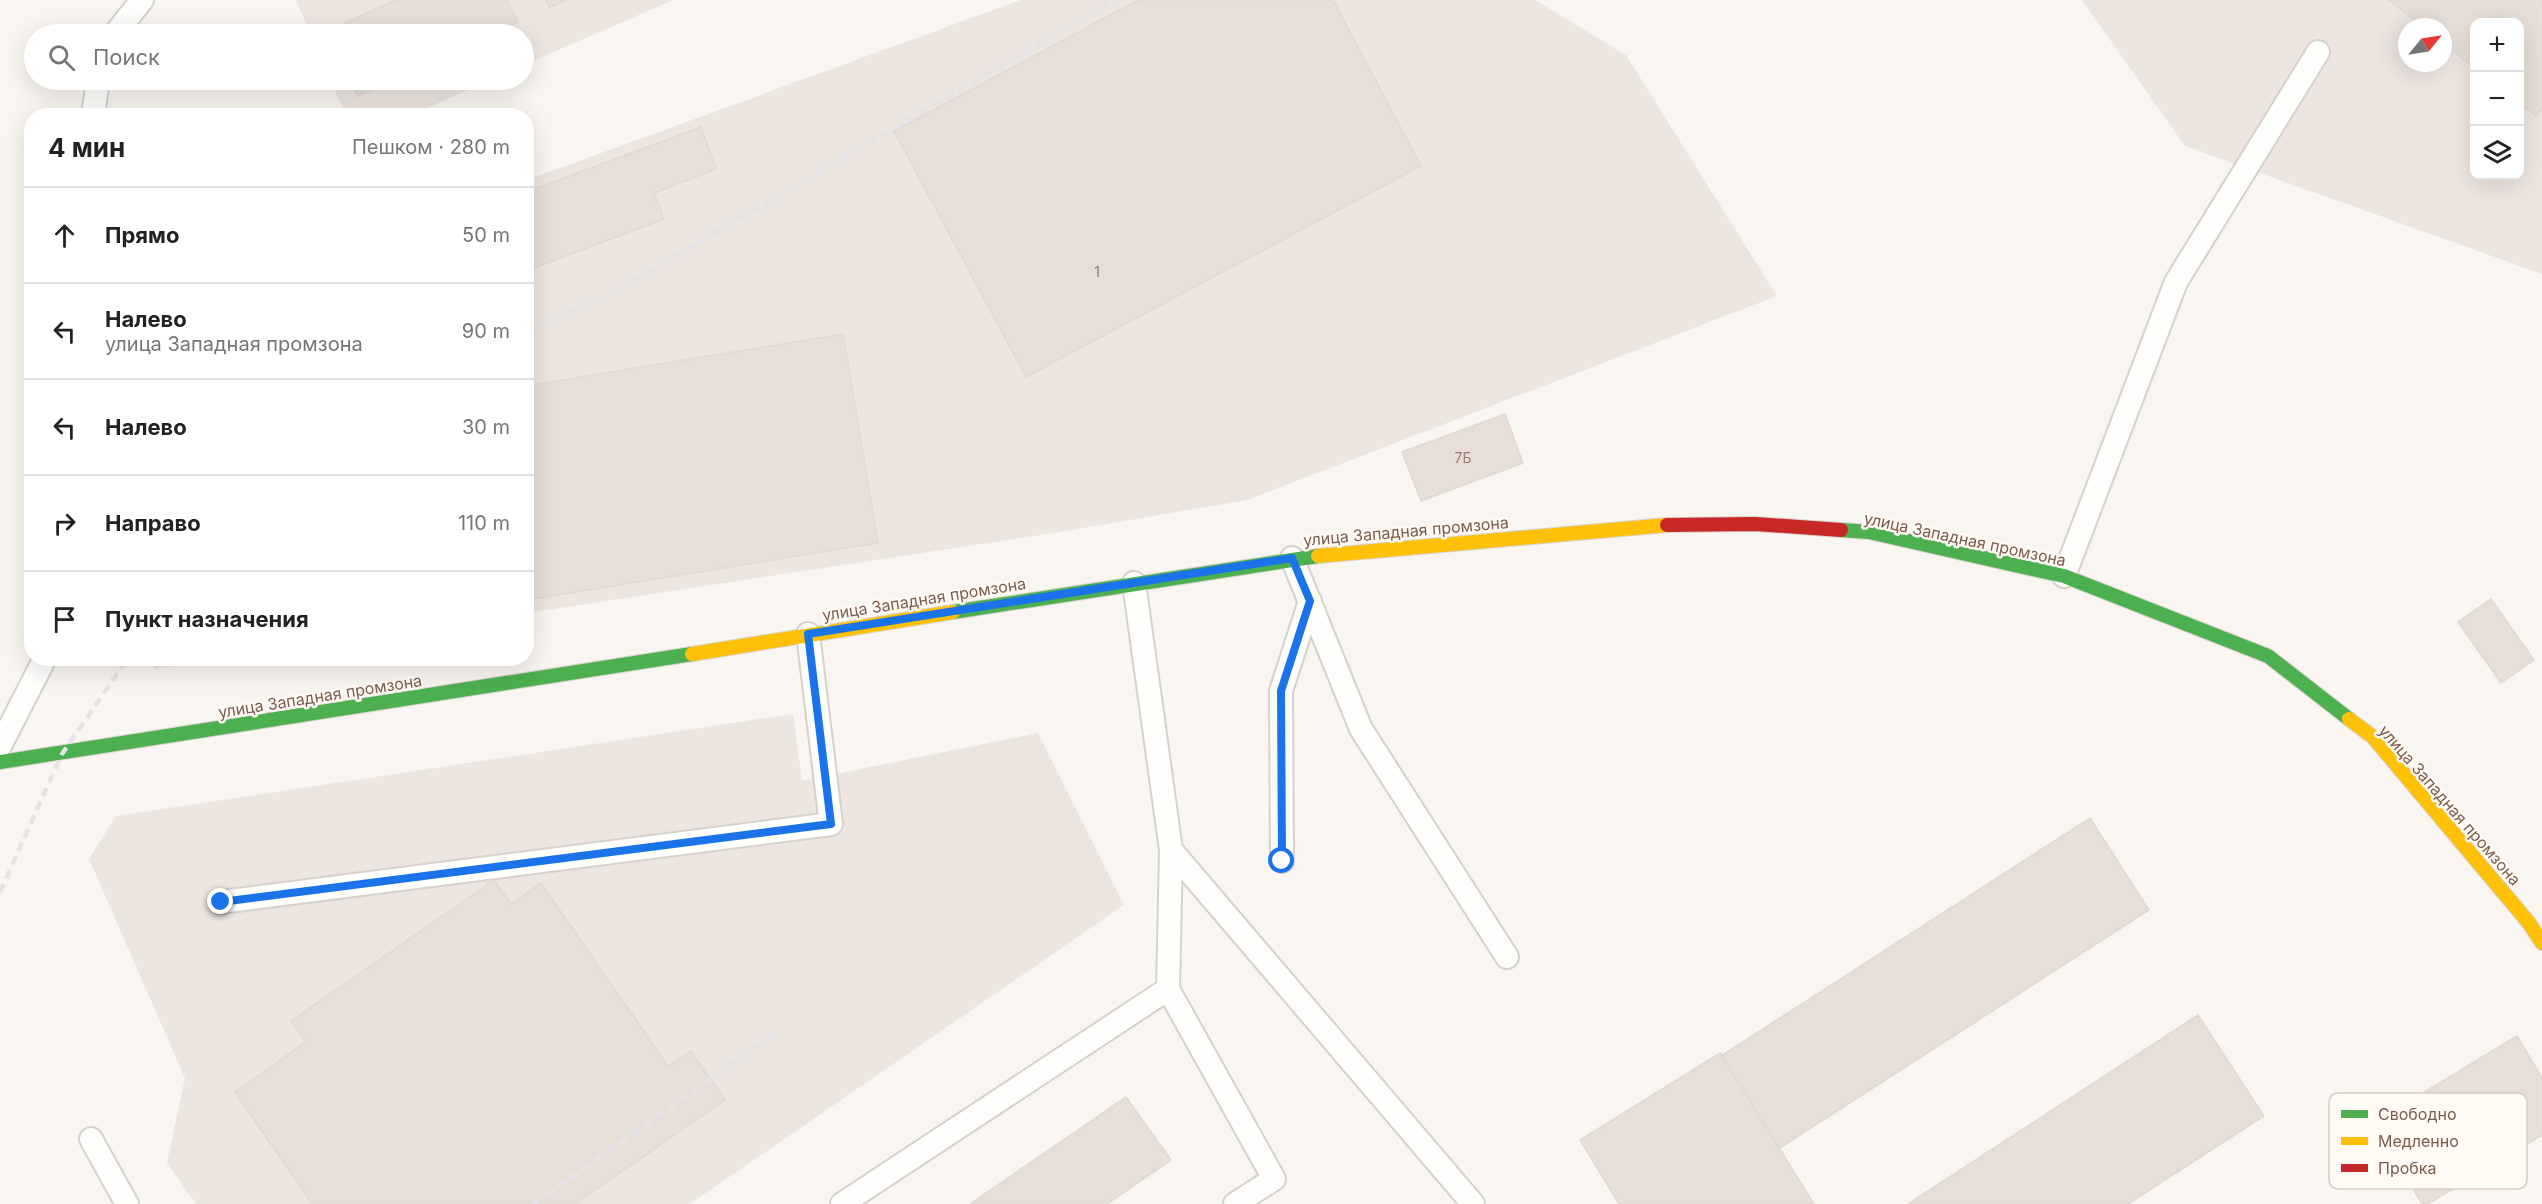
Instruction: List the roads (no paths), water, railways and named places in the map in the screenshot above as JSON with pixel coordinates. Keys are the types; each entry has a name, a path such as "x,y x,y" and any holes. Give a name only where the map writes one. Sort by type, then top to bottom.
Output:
{"street":[{"name":"улица Западная промзона","path":"0,762 1292,558 1645,525 1755,524 1869,532 2064,576 2268,656 2373,737 2529,923 2542,943"}],"lane":[{"path":"123,24 142,0"},
{"path":"2064,576 2176,282 2318,52"},
{"path":"94,108 97,90"},
{"path":"1292,558 1361,729 1507,957"},
{"path":"1134,583 1171,850 1168,989 1274,1179 1235,1204"},
{"path":"1282,861 1281,691 1310,601"},
{"path":"221,902 831,824 808,634"},
{"path":"0,746 41,666"},
{"path":"1171,850 1473,1204"},
{"path":"842,1204 1168,989"},
{"path":"91,1138 128,1204"}],"railway":[{"path":"534,327 622,287 1114,0"},
{"path":"0,892 62,754 122,666"},
{"path":"533,1204 777,1032"}]}
